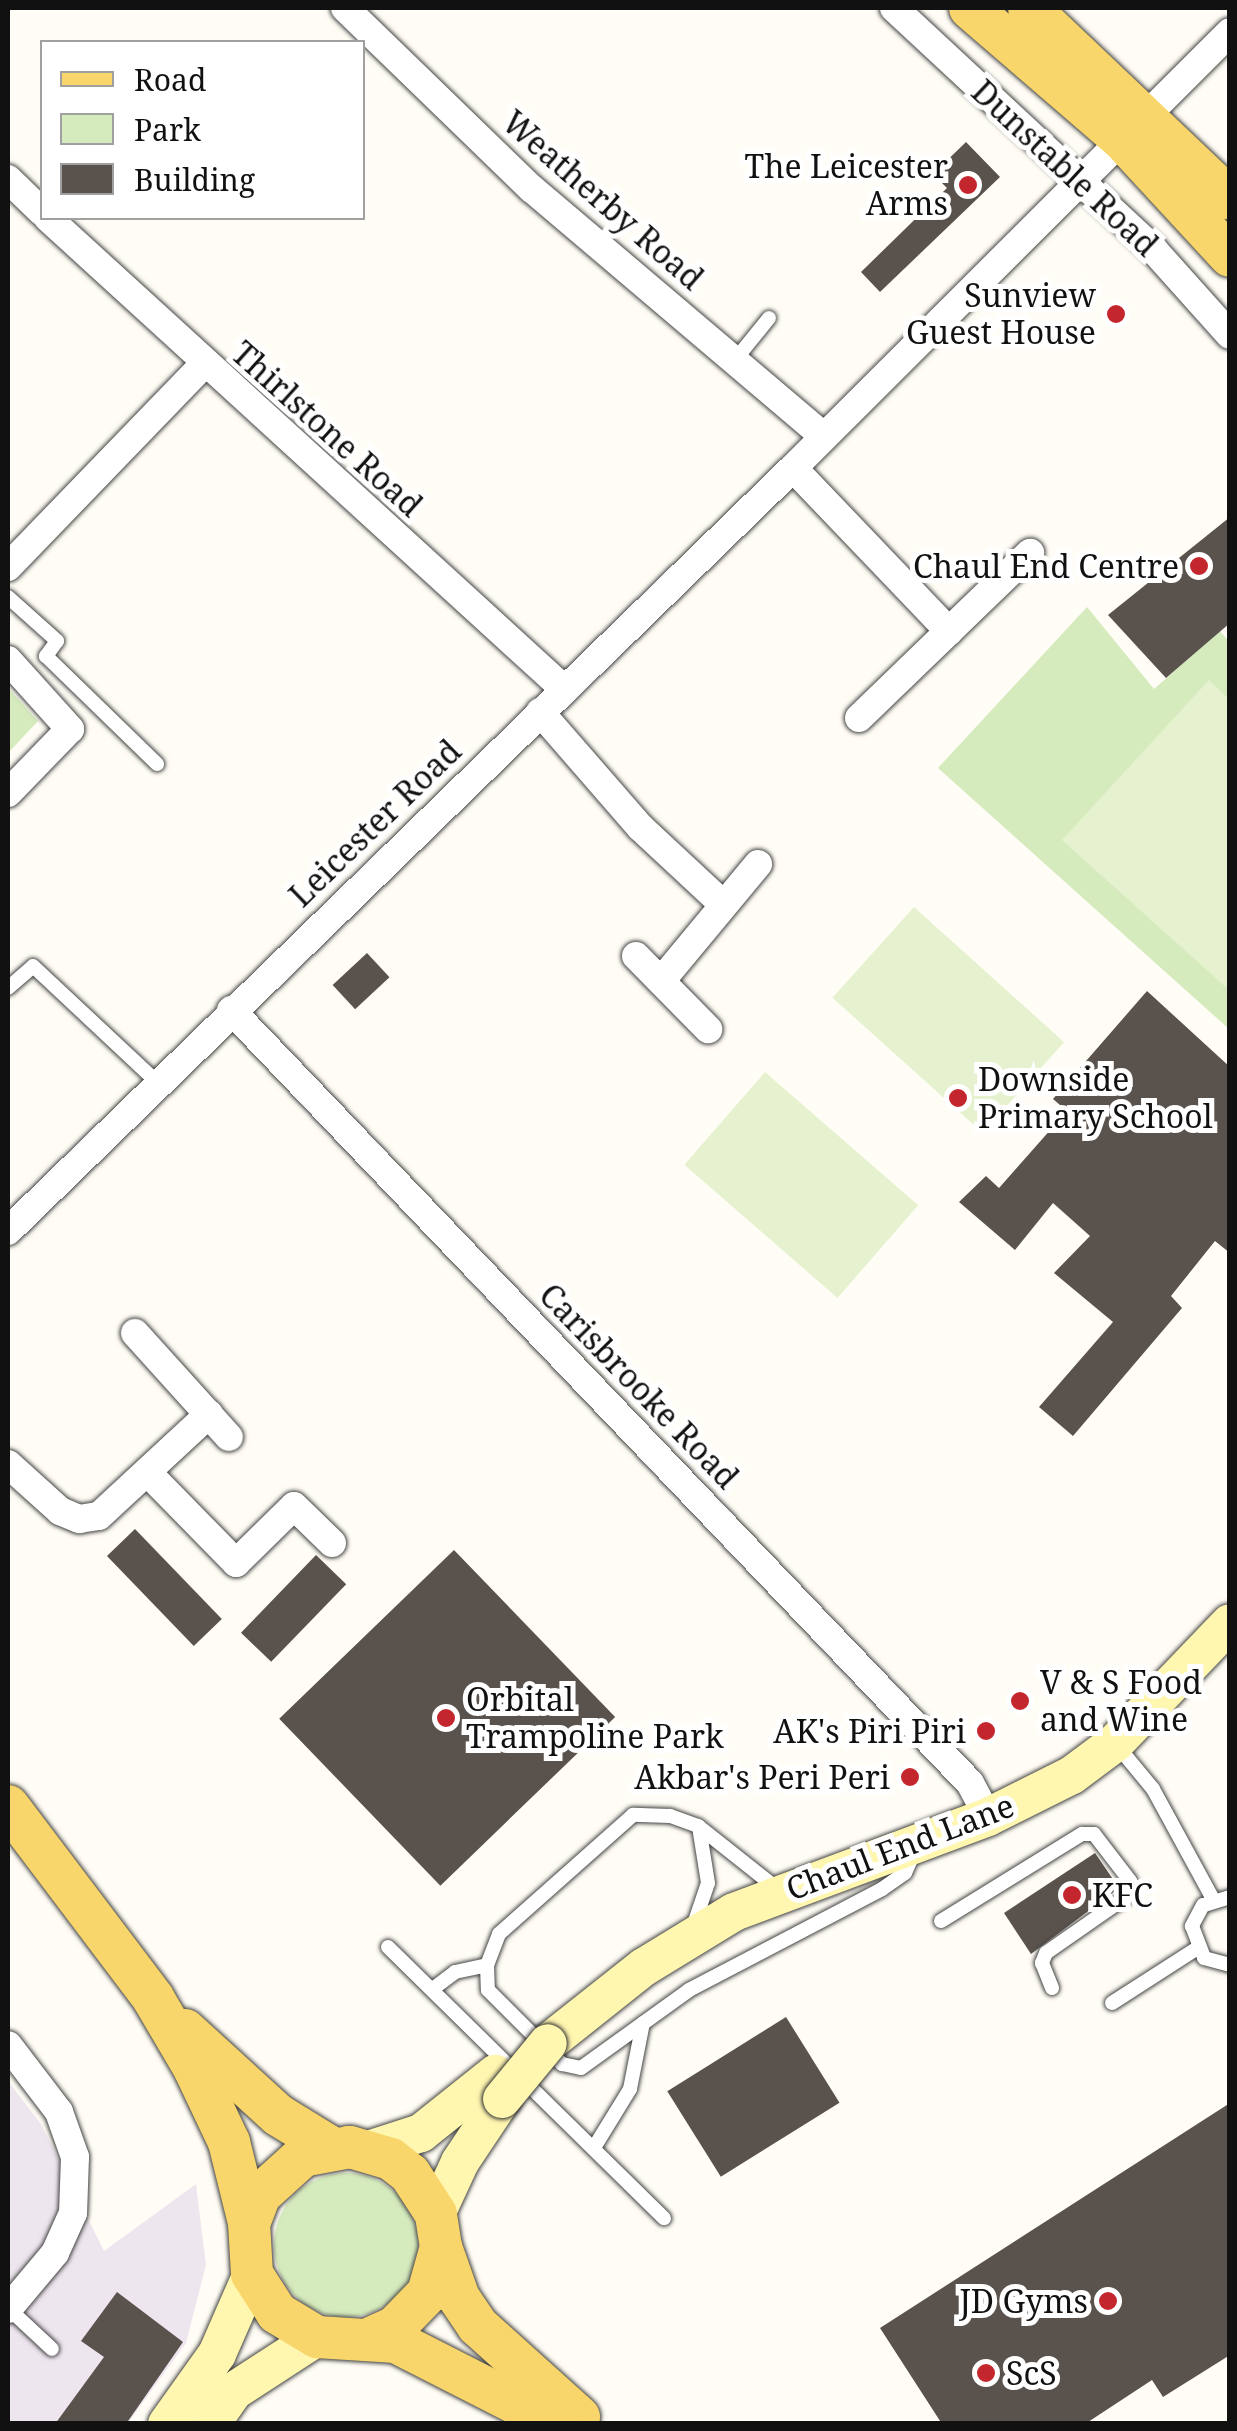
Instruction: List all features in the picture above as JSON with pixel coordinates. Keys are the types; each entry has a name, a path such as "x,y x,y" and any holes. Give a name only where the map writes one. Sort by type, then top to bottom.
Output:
{"main road":[{"name":"Dunstable Road","path":"970,8 1230,199"},
{"name":"Dunstable Road","path":"1028,8 1134,128 1230,256"},
{"path":"8,1806 153,1998 229,2142 249,2223 252,2274 277,2314 317,2337 373,2337 557,2424"},
{"path":"153,1998 278,2115 410,2174 439,2230 459,2298 478,2326 586,2424"},
{"path":"249,2223 278,2172 350,2149"},
{"path":"373,2337 414,2312 438,2270 439,2230"}],"street":[{"name":"Weatherby Road","path":"346,8 532,189 822,436"},
{"name":"Dunstable Road","path":"894,8 1082,182 1230,335"},
{"name":"Leicester Road","path":"8,1231 792,468 1230,32"},
{"path":"8,179 40,210"},
{"name":"Thirlstone Road","path":"50,220 203,364 564,689"},
{"path":"8,567 203,364"},
{"path":"792,468 949,631"},
{"path":"859,718 1030,553"},
{"path":"8,660 70,729 8,793"},
{"path":"540,712 640,828 723,904"},
{"path":"662,981 758,864"},
{"path":"636,956 708,1029"},
{"name":"Carisbrooke Road","path":"232,1010 970,1784 988,1816"},
{"path":"135,1333 229,1436"},
{"path":"8,1464 60,1511 79,1519 98,1516 209,1414"},
{"path":"148,1473 236,1563 294,1506 332,1544"},
{"name":"Chaul End Lane","path":"350,2149 420,2132 494,2090 559,2034 688,1940 781,1892 988,1816 1072,1776 1115,1744 1230,1623"},
{"path":"8,2045 59,2112 75,2157 73,2213 62,2240 8,2308"},
{"name":"Chaul End Lane","path":"439,2230 460,2162 494,2090"},
{"path":"167,2424 217,2354 252,2274"},
{"path":"211,2424 234,2391 317,2337"}],"lane":[{"path":"735,360 769,318"},
{"path":"8,597 58,641 46,656 157,764"},
{"path":"8,988 33,966 158,1083"},
{"path":"1115,1744 1153,1789 1213,1899"},
{"path":"781,1892 698,1826 670,1816 632,1816 499,1934 486,1965 488,1990 562,2064 581,2068 688,1990 882,1889 916,1859 911,1842"},
{"path":"688,1940 708,1883 698,1826"},
{"path":"942,1921 1082,1834 1094,1834 1130,1882 1130,1895 1046,1954 1042,1963 1052,1988"},
{"path":"1230,1896 1213,1899 1192,1926 1196,1949 1214,1964 1230,1966"},
{"path":"388,1947 595,2146 664,2218"},
{"path":"1112,2002 1196,1949"},
{"path":"434,1988 455,1972 486,1965"},
{"path":"595,2146 630,2090 644,2023"},
{"path":"8,2308 52,2348"}],"shaded area":[{"path":"8,2081 41,2124 104,2251 196,2184 206,2265 186,2343 128,2423 8,2423"}],"green space":[{"path":"1087,607 1154,689 1220,631 1230,643 1229,1029 938,768"},
{"path":"1209,680 1229,699 1229,990 1062,840"},
{"path":"8,688 38,721 8,753"},
{"path":"914,907 1064,1042 982,1133 832,998"},
{"path":"765,1072 918,1205 838,1298 684,1165"},
{"path":"346,2173 374,2178 397,2194 413,2217 418,2245 413,2273 397,2296 374,2312 346,2317 318,2312 295,2296 279,2273 274,2245 279,2217 295,2194 318,2178"}],"building":[{"path":"966,142 1000,177 880,292 861,272 947,188 933,174"},
{"name":"Chaul End Centre","path":"1230,517 1230,623 1166,678 1108,615"},
{"path":"367,953 390,977 355,1009 333,985"},
{"name":"Downside Primary School","path":"1147,991 1230,1067 1230,1253 1215,1241 1171,1296 1182,1308 1073,1436 1039,1407 1113,1322 1054,1273 1090,1236 1053,1203 1015,1250 959,1202 986,1176 999,1188 1067,1111 1053,1099"},
{"path":"135,1529 222,1619 194,1646 107,1556"},
{"name":"Orbital Trampoline Park","path":"454,1550 615,1717 440,1886 279,1719"},
{"path":"316,1555 346,1584 271,1662 241,1633"},
{"name":"KFC","path":"1095,1853 1119,1888 1031,1954 1004,1913"},
{"path":"786,2017 840,2103 721,2177 667,2091"},
{"path":"1230,2103 1230,2355 1163,2397 1152,2380 1085,2424 942,2424 880,2328"},
{"path":"117,2292 183,2342 126,2424 55,2424 104,2357 81,2341"}],"place":[{"name":"The Leicester Arms","path":"968,185"},
{"name":"Sunview Guest House","path":"1116,314"},
{"name":"Chaul End Centre","path":"1199,566"},
{"name":"Downside Primary School","path":"958,1098"},
{"name":"V & S Food and Wine","path":"1020,1701"},
{"name":"Orbital Trampoline Park","path":"446,1718"},
{"name":"AK's Piri Piri","path":"986,1731"},
{"name":"Akbar's Peri Peri","path":"910,1777"},
{"name":"KFC","path":"1072,1895"},
{"name":"JD Gyms","path":"1108,2301"},
{"name":"ScS","path":"986,2373"}]}
